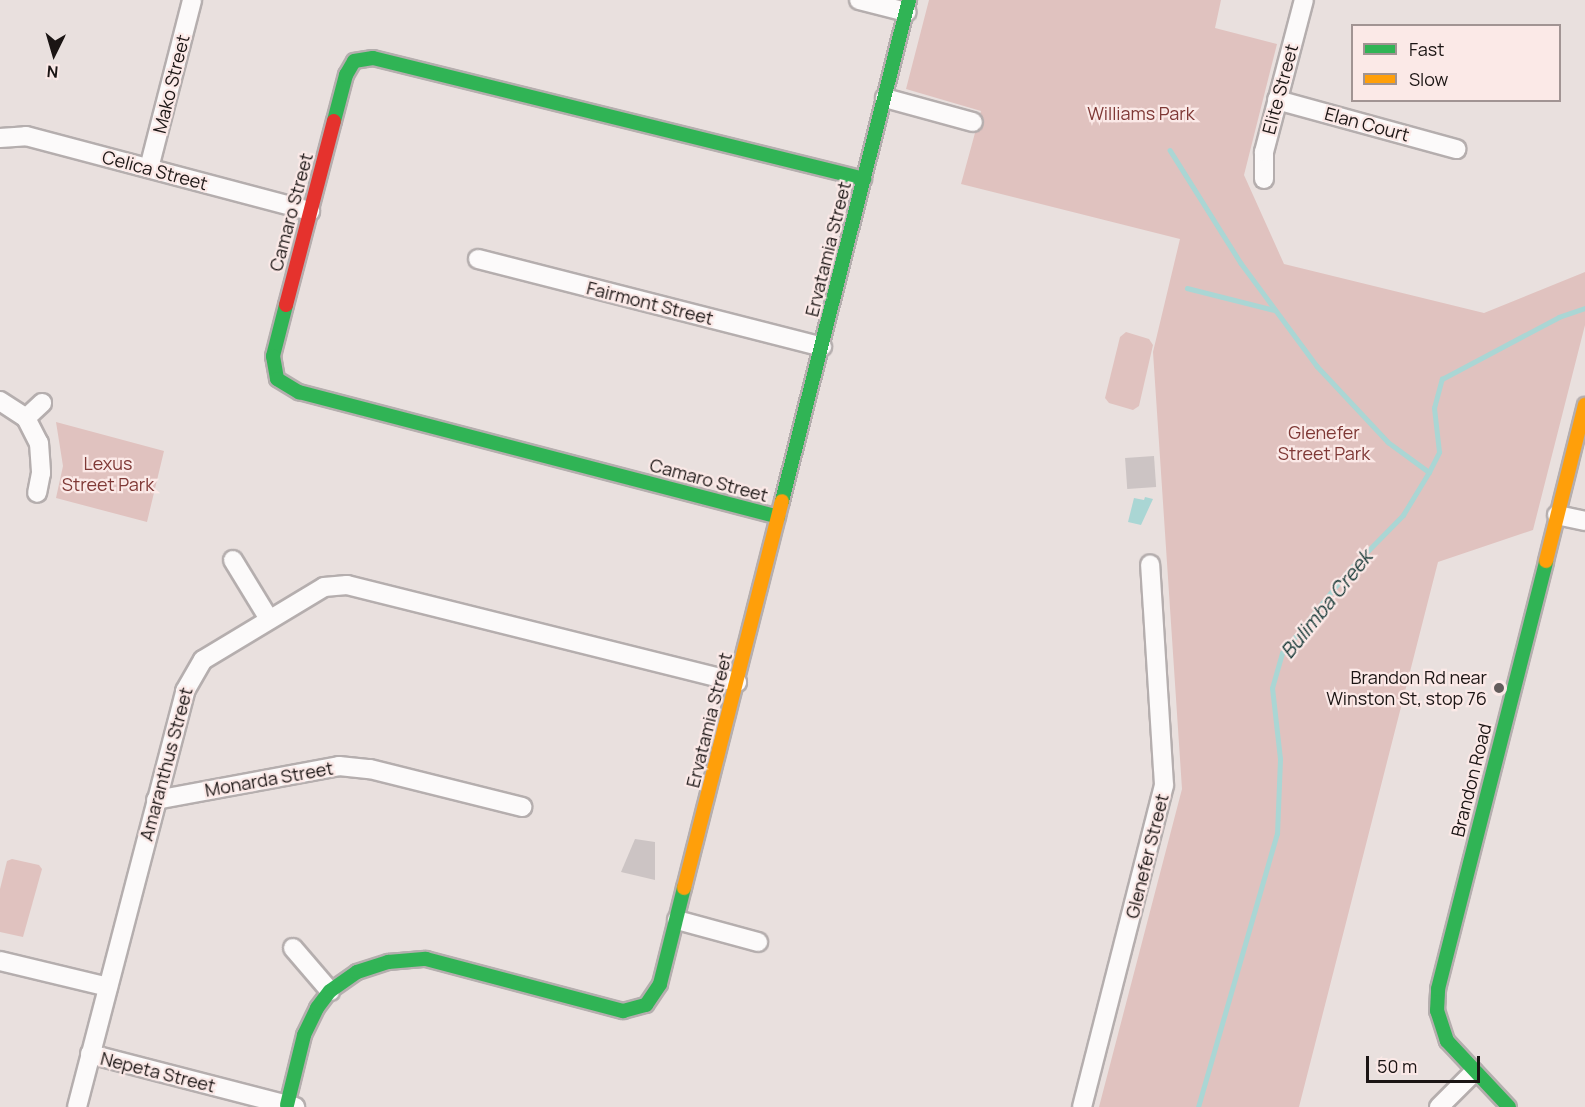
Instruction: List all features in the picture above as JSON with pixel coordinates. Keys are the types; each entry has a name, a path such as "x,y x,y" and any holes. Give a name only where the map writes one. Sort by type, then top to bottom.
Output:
{"street":[{"name":"Mako Street","path":"149,168 192,0"},
{"path":"859,0 908,6"},
{"name":"Elite Street","path":"1264,179 1264,152 1304,0"},
{"name":"Ervatamia Street","path":"291,1106 304,1035 330,991 357,972 388,962 426,960 623,1011 646,1005 660,984 908,6"},
{"name":"Camaro Street","path":"778,517 299,392 277,378 273,356 346,75 354,61 373,58 864,178"},
{"path":"885,98 973,122"},
{"name":"Elan Court","path":"1277,100 1456,149"},
{"name":"Celica Street","path":"0,138 26,136 310,211"},
{"name":"Fairmont Street","path":"478,259 822,347"},
{"path":"0,401 26,418 39,443 41,472 37,493"},
{"path":"26,418 42,403"},
{"name":"Brandon Road","path":"1509,1107 1455,1053 1442,1031 1438,989 1585,405"},
{"path":"1557,515 1585,521"},
{"path":"233,560 269,619"},
{"name":"Glenefer Street","path":"1082,1107 1164,785 1150,564"},
{"name":"Amaranthus Street","path":"76,1107 156,800 193,671 203,660 324,587 347,585 737,682"},
{"name":"Monarda Street","path":"156,800 339,766 370,769 522,807"},
{"path":"676,920 758,942"},
{"path":"293,948 330,991"},
{"path":"0,961 108,987"},
{"name":"Nepeta Street","path":"90,1054 291,1106"},
{"path":"1439,1107 1474,1072"}],"green space":[{"name":"Glenefer Street Park","path":"929,0 1221,0 1215,28 1277,44 1244,175 1284,264 1484,313 1585,272 1585,325 1533,530 1438,562 1299,1107 1099,1107 1182,789 1153,352 1180,239 961,184 981,111 906,89"},
{"path":"1126,332 1149,339 1153,345 1139,406 1133,410 1109,403 1105,398 1120,337"},
{"name":"Lexus Street Park","path":"56,422 164,451 147,522 56,498 63,466"},
{"path":"12,859 39,865 42,869 23,937 0,932 0,889 7,861"}],"water":[{"path":"1145,497 1153,499 1141,525 1128,522 1134,498 1144,500"}],"building":[{"path":"1154,456 1156,487 1127,489 1125,458"},
{"path":"635,839 655,842 655,880 621,872"}],"waterway":[{"path":"1170,150 1241,263 1317,366 1388,442 1429,472"},
{"path":"1187,288 1274,310"},
{"name":"Bulimba Creek","path":"1198,1107 1277,834 1280,759 1272,688 1282,653 1349,570 1403,515 1429,472 1439,452 1434,408 1442,379 1559,317 1585,308"}],"traffic: fast":[{"path":"782,501 909,0"},
{"path":"334,121 346,75 354,61 373,58 864,179"},
{"path":"286,305 273,356 277,379 299,392 778,517"},
{"path":"1509,1107 1447,1041 1437,1011 1438,989 1546,561"},
{"path":"287,1105 304,1035 317,1008 330,991 357,972 388,962 426,959 623,1011 646,1005 660,984 684,888"}],"traffic: slow":[{"path":"1546,561 1585,405"},
{"path":"684,888 782,501"}],"traffic: jam":[{"path":"286,305 334,121"}],"place":[{"name":"Brandon Rd near Winston St, stop 76","path":"1499,688"}],"park label":[{"name":"Williams Park","path":"1141,113"}]}
